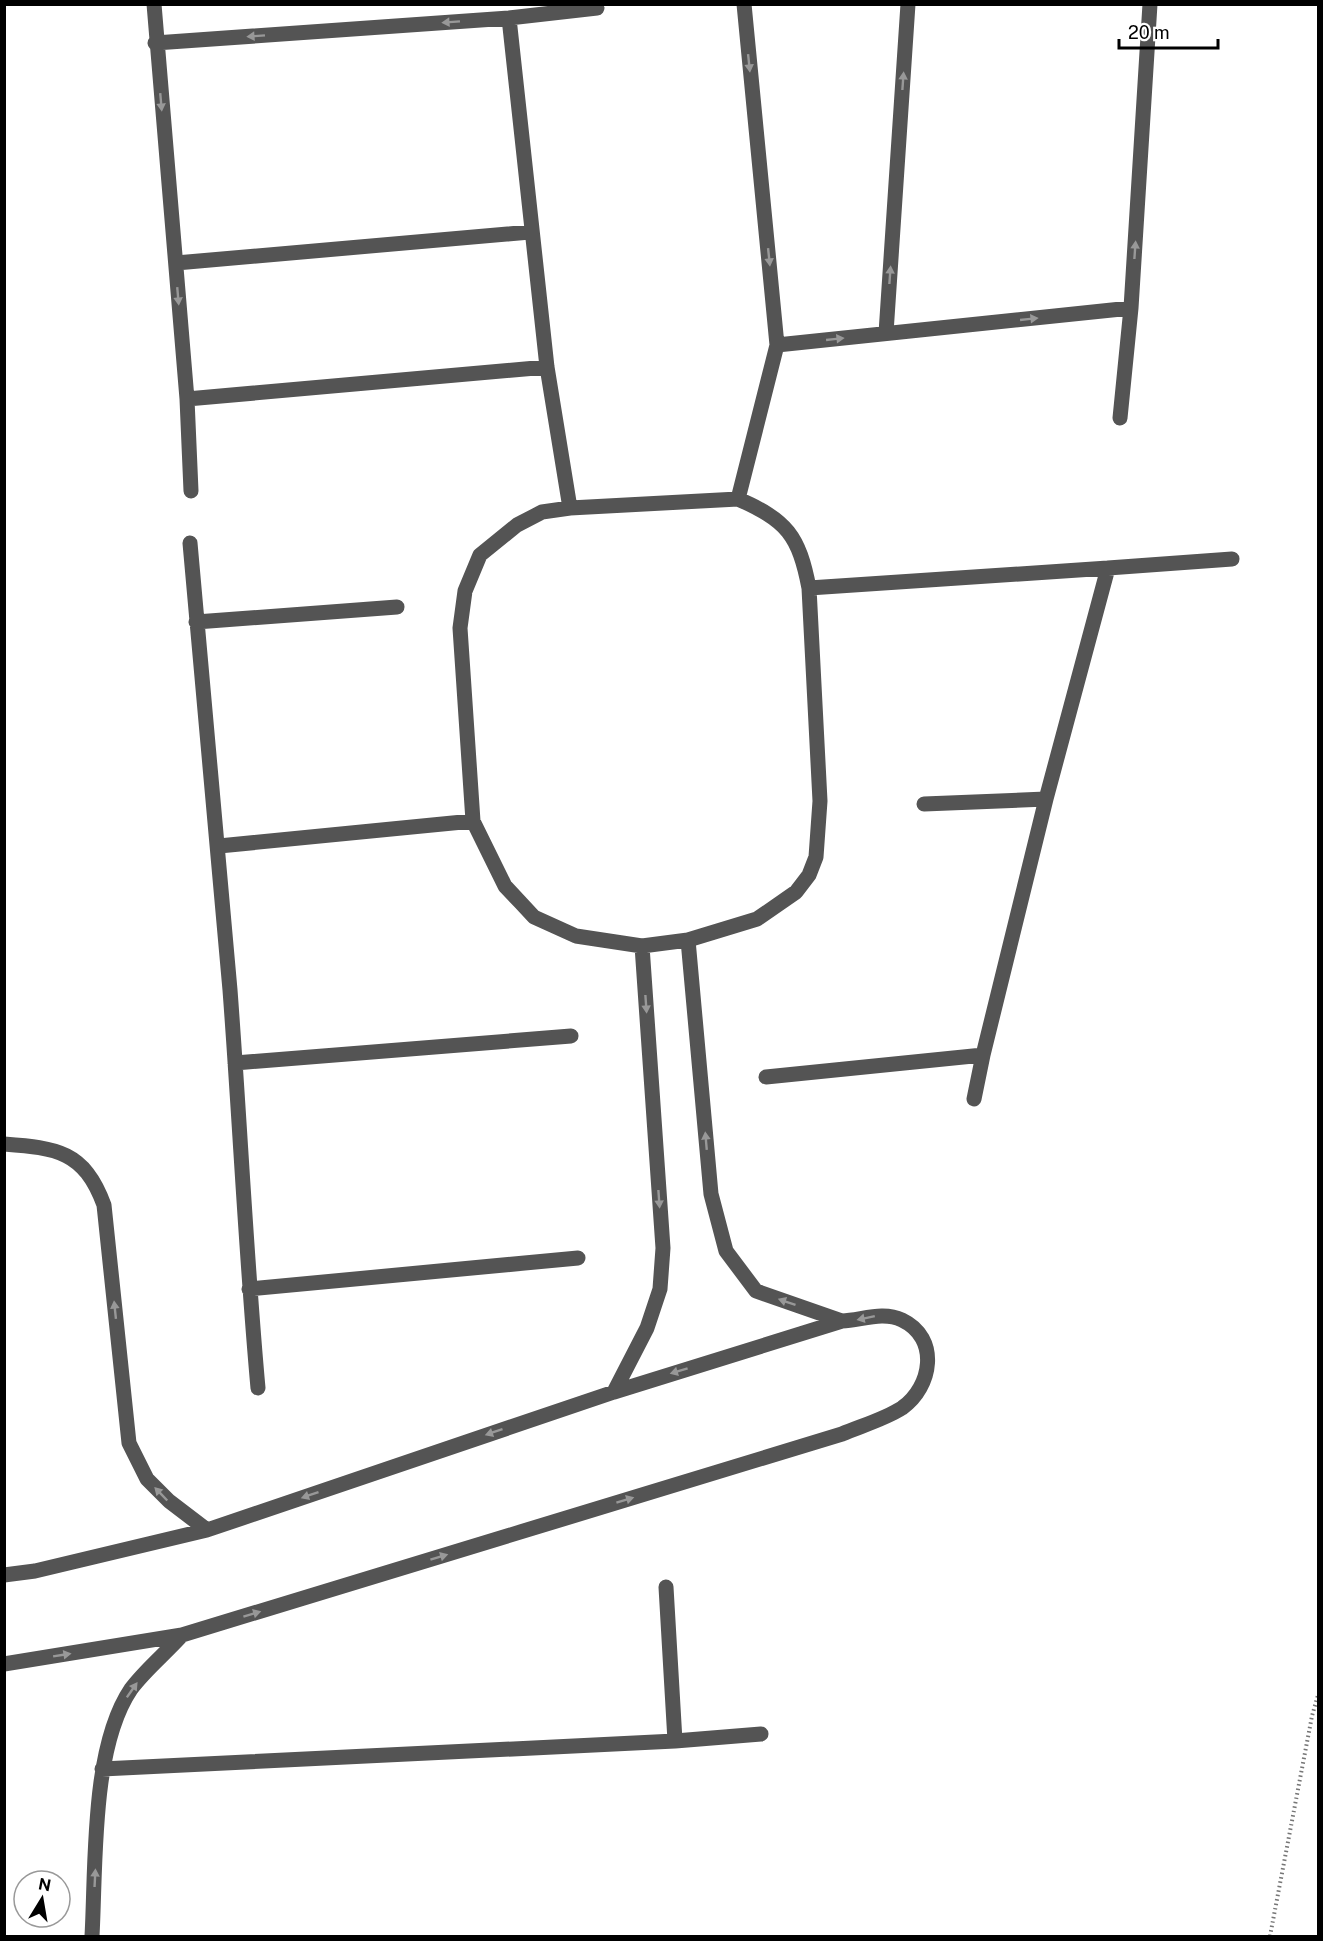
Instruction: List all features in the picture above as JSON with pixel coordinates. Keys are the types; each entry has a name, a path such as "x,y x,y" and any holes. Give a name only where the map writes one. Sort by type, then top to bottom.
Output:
{"street":[{"path":"154,4 155,44 187,399 191,491"},
{"path":"738,499 777,345 744,4"},
{"path":"886,333 908,4"},
{"path":"1120,418 1131,308 1150,4"},
{"path":"155,44 509,18 597,8"},
{"path":"509,18 530,232 547,367 570,508"},
{"path":"176,263 530,232"},
{"path":"777,345 1131,308"},
{"path":"187,399 547,367"},
{"path":"738,499 766,511 786,527 803,558 809,588 820,801 816,857 809,875 796,892 757,919 688,940 642,946 576,936 534,917 506,886 472,821 460,628 465,591 480,555 518,525 542,513 570,508 738,499"},
{"path":"190,543 219,846 258,1388"},
{"path":"809,588 1232,559"},
{"path":"974,1099 982,1055 1046,800 1108,568"},
{"path":"196,622 397,607"},
{"path":"924,804 1046,800"},
{"path":"219,846 472,821"},
{"path":"688,940 711,1194 726,1251 756,1291 842,1321"},
{"path":"614,1392 647,1328 660,1289 663,1248 642,946"},
{"path":"235,1063 571,1036"},
{"path":"766,1077 982,1055"},
{"path":"4,1144 45,1147 84,1166 97,1184 104,1205 129,1443 147,1479 169,1501 207,1530"},
{"path":"249,1288 578,1258"},
{"path":"4,1575 34,1571 207,1530 614,1392 842,1321 879,1315 902,1320 919,1334 928,1355 928,1373 921,1390 901,1408 842,1434 182,1635 4,1664"},
{"path":"666,1587 675,1741"},
{"path":"92,1936 102,1769 111,1728 132,1689 182,1635"},
{"path":"102,1769 675,1741 760,1734"}],"path":[{"path":"1270,1936 1318,1695"}]}
